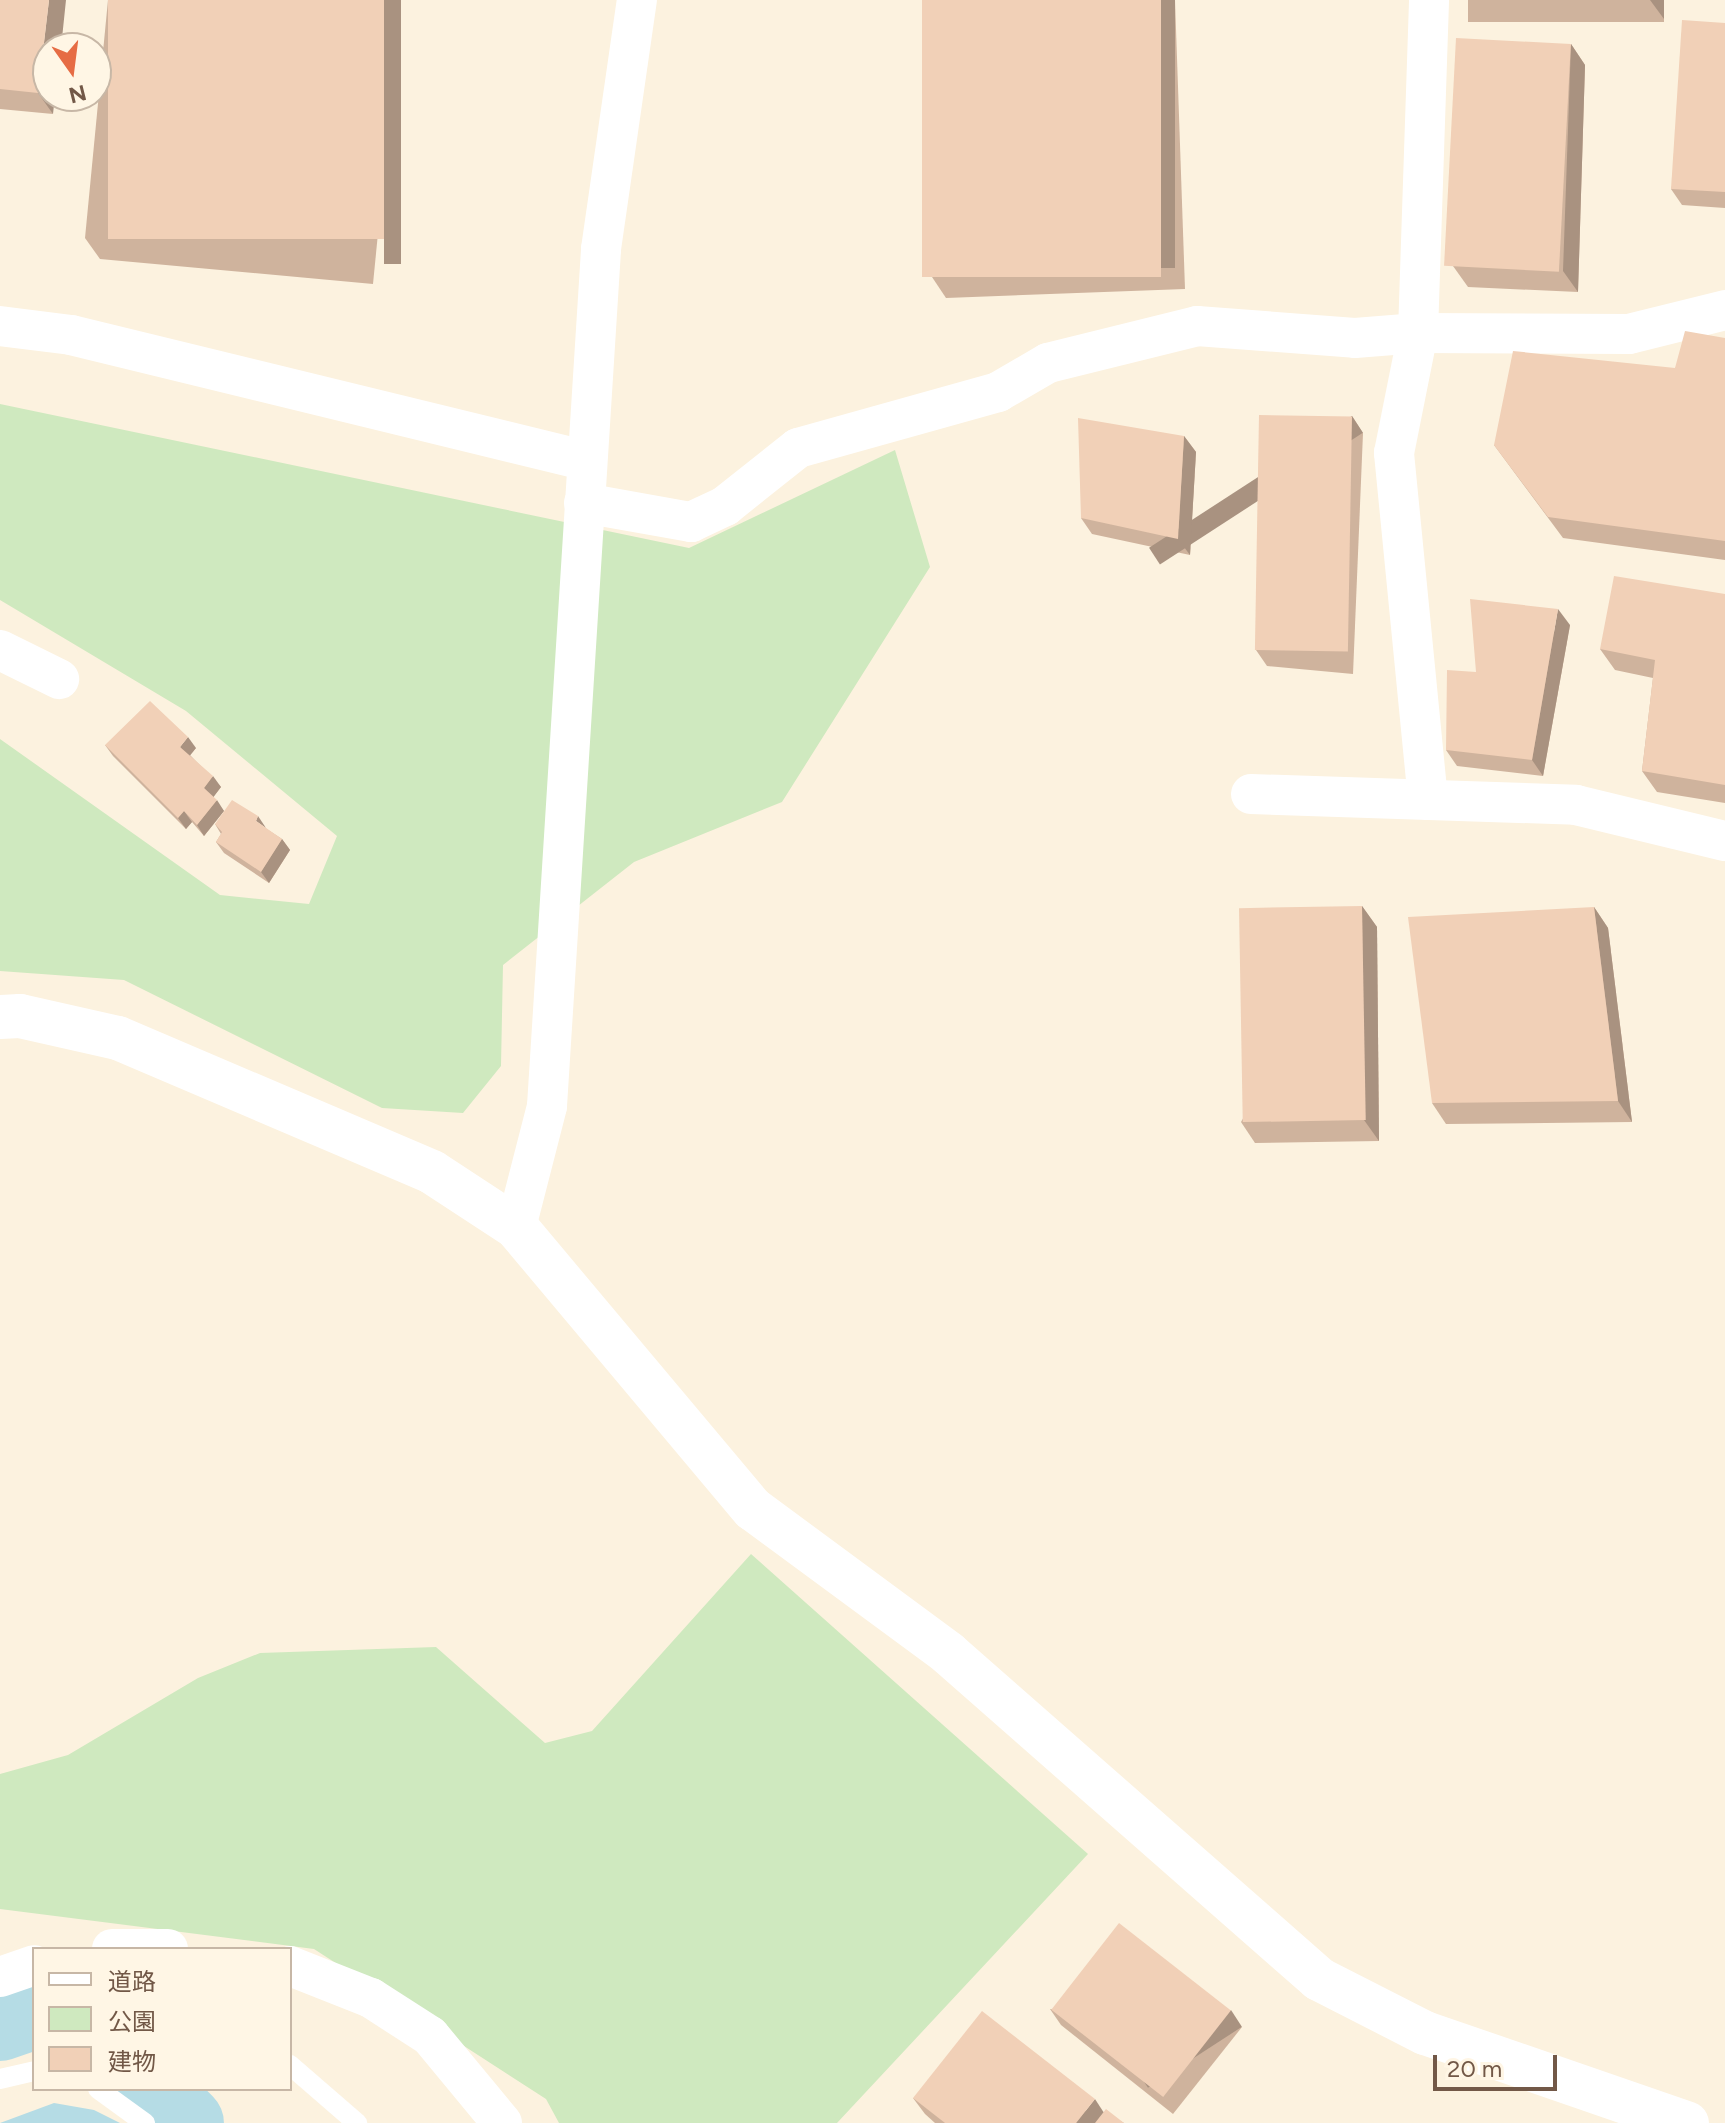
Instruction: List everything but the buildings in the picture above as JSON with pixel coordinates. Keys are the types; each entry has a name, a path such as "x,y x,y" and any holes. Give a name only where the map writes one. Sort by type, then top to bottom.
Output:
{"street":[{"path":"516,1227 547,1106 601,249 637,0"},
{"path":"1428,800 1394,453 1418,333 1429,0"},
{"path":"584,503 691,522 725,506 798,448 998,392 1048,363 1197,326 1355,338 1418,333 1629,334 1725,310"},
{"path":"0,326 71,335 587,461"},
{"path":"0,650 59,679"},
{"path":"1251,794 1576,805 1725,841"},
{"path":"0,1017 20,1016 118,1038 432,1172 516,1227 753,1509 948,1653 1319,1979 1425,2033 1687,2123"},
{"path":"0,1977 32,1966"},
{"path":"292,1967 371,1998 430,2036 502,2123"}],"lane":[{"path":"292,2067 357,2123"},
{"path":"0,2079 32,2071"},
{"path":"101,2091 145,2123"}],"green space":[{"path":"0,404 689,548 895,450 930,567 782,802 634,862 503,965 501,1066 463,1113 382,1108 124,980 0,971 0,739 220,895 309,904 337,836 186,711 0,600"},
{"path":"751,1554 1088,1854 837,2123 559,2123 546,2099 314,1949 0,1909 0,1774 68,1755 198,1678 260,1653 436,1647 545,1743 592,1731"}],"water":[{"path":"54,2103 94,2110 120,2123 0,2123"}],"waterway":[{"path":"0,2024 32,2013"},
{"path":"155,2091 187,2123"}]}
